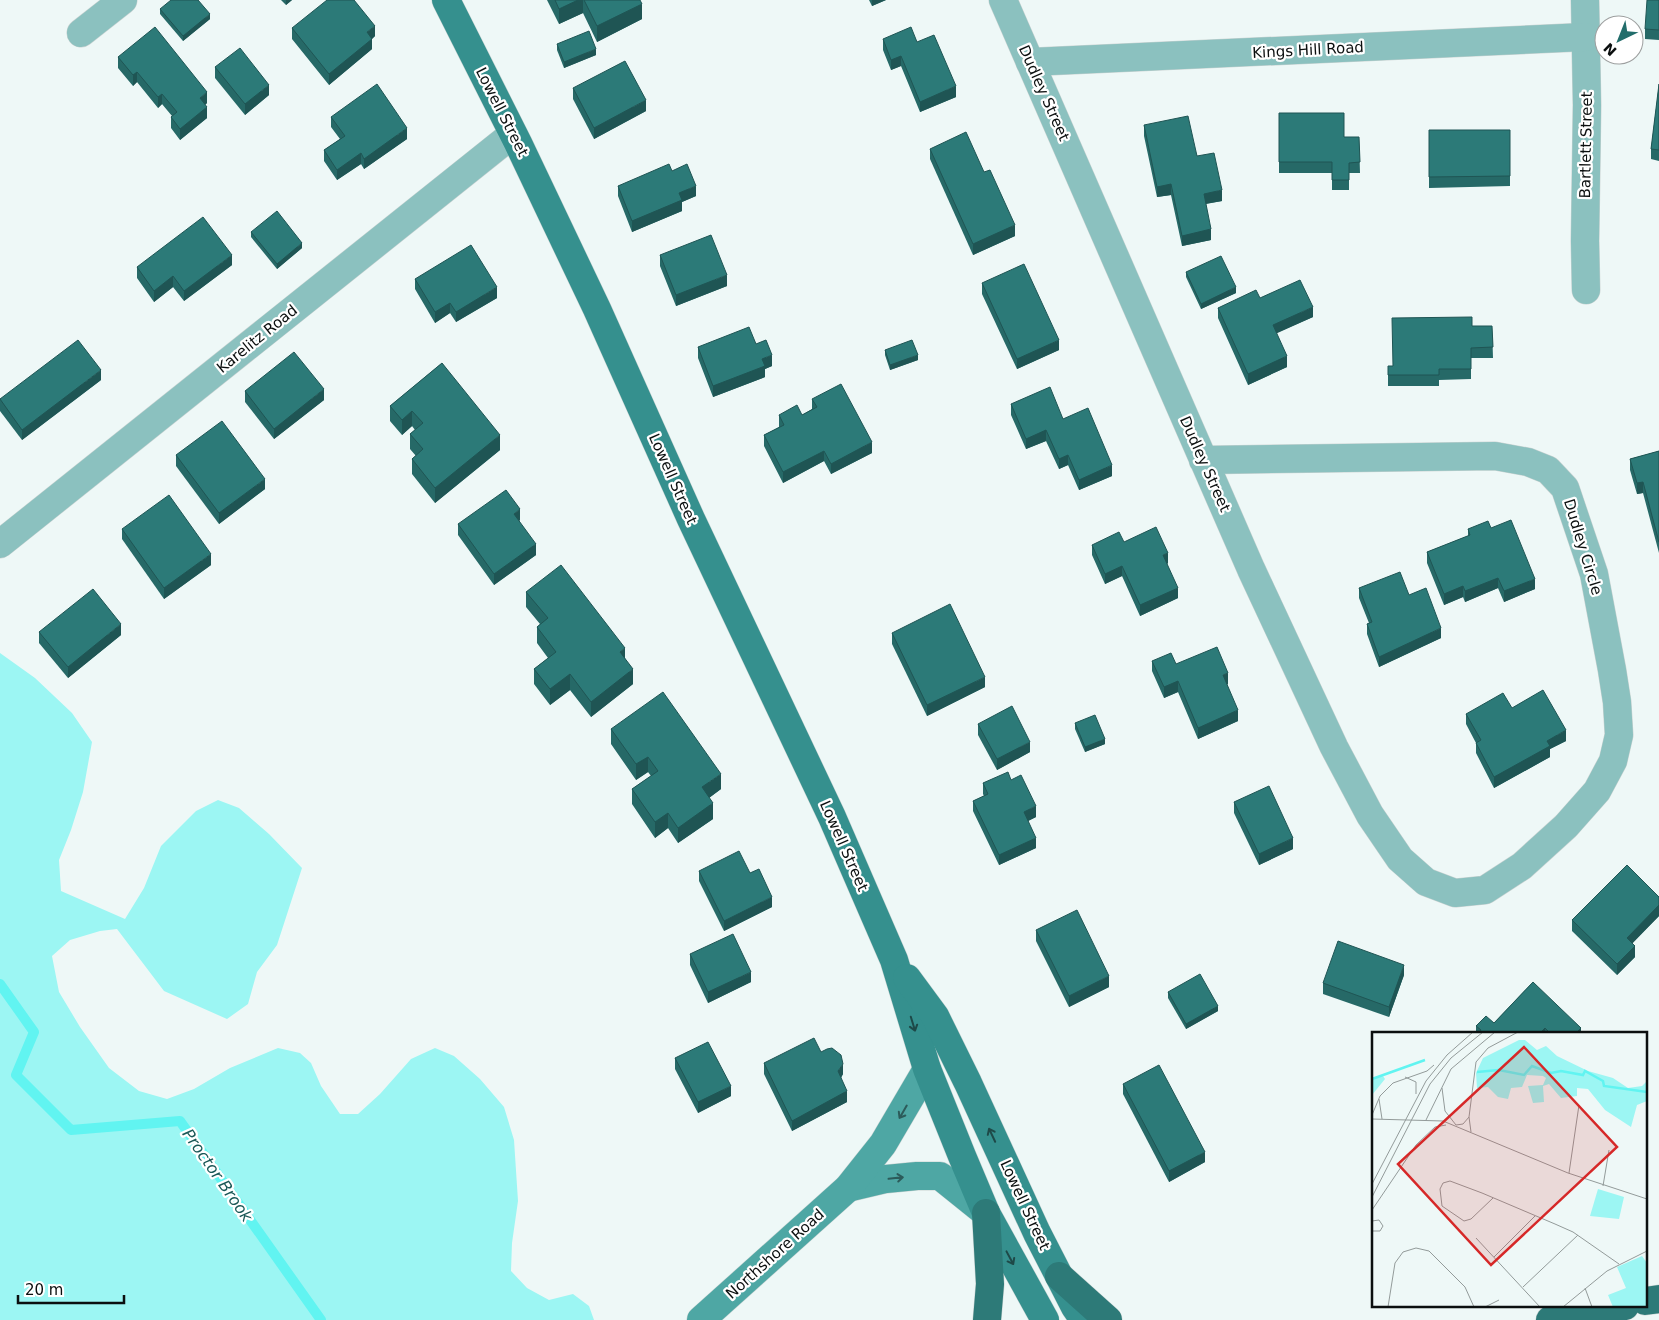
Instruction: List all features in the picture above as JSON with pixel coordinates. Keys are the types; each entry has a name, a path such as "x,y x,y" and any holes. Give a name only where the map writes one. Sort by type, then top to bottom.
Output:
{"highway":[{"path":"986,1213 990,1284 987,1320"},
{"path":"1059,1276 1108,1320"},
{"path":"1646,1301 1659,1299"},
{"path":"1550,1320 1617,1308"}],"main road":[{"name":"Lowell Street","path":"446,0 514,134 597,309 691,519 832,817 894,960 927,1070 986,1213 1045,1320"},
{"name":"Lowell Street","path":"894,960 935,1016 1037,1233 1075,1307 1084,1320"}],"street":[{"path":"81,33 123,0"},
{"name":"Dudley Street","path":"1003,0 1251,569 1330,738 1370,815 1400,859 1426,882 1455,893"},
{"name":"Bartlett Street","path":"1585,0 1587,105 1586,290"},
{"name":"Kings Hill Road","path":"1030,62 1585,37"},
{"name":"Karelitz Road","path":"0,544 514,134"},
{"name":"Dudley Circle","path":"1203,460 1495,456 1528,462 1548,470 1565,488 1594,574 1612,670 1617,702 1619,735 1612,761 1597,791 1566,826 1522,866 1485,890 1455,893"},
{"name":"Northshore Road","path":"701,1320 848,1188 883,1144 927,1070"},
{"name":"Northshore Road","path":"848,1188 886,1179 940,1176 986,1213"}],"shaded area":[{"path":"0,653 35,678 72,713 92,742 83,792 59,860 61,891 125,919 144,888 161,846 196,811 218,800 239,808 269,834 302,868 277,945 257,972 248,1004 227,1019 164,991 117,929 100,931 70,940 52,956 59,992 80,1027 109,1068 139,1091 167,1099 194,1089 230,1068 278,1048 300,1053 311,1063 321,1086 340,1114 358,1114 380,1094 411,1059 435,1048 454,1056 480,1079 504,1107 514,1140 518,1201 512,1243 511,1271 527,1288 549,1300 573,1294 589,1306 594,1320 0,1320"}],"building":[{"path":"171,0 198,0 210,14 183,36 160,9"},
{"path":"327,0 354,0 375,26 367,32 372,39 329,74 292,28"},
{"path":"555,0 578,0 559,9"},
{"path":"584,0 640,0 642,4 597,26"},
{"path":"1647,0 1659,0 1659,30 1645,29"},
{"path":"155,27 207,92 200,98 207,107 180,129 171,117 177,112 162,94 158,97 137,72 133,75 118,57"},
{"path":"911,27 917,42 934,35 956,86 920,102 901,56 891,60 883,39"},
{"path":"589,31 596,49 564,62 557,44"},
{"path":"240,48 269,85 245,104 215,67"},
{"path":"625,61 646,100 594,128 573,88"},
{"path":"377,84 407,128 364,159 361,153 337,170 324,150 345,136 331,117"},
{"path":"1659,84 1659,150 1651,149"},
{"path":"1279,113 1344,113 1344,137 1359,137 1360,162 1349,163 1349,180 1332,180 1332,162 1279,162"},
{"path":"1188,116 1197,156 1214,153 1222,190 1204,194 1211,229 1182,236 1171,184 1157,187 1144,125"},
{"path":"1429,130 1510,130 1510,176 1429,177"},
{"path":"966,132 984,172 990,170 1015,225 973,244 930,149"},
{"path":"669,164 672,171 687,164 696,186 679,193 682,200 632,221 618,186"},
{"path":"277,211 302,243 277,264 251,232"},
{"path":"203,217 232,255 184,291 173,276 154,291 137,267"},
{"path":"711,235 727,275 676,295 660,255"},
{"path":"471,245 497,287 456,312 450,303 435,312 415,279"},
{"path":"1221,256 1236,287 1201,304 1186,272"},
{"path":"1024,264 1059,340 1017,359 982,283"},
{"path":"1300,280 1313,307 1273,325 1287,356 1248,374 1218,308 1256,290 1260,298"},
{"path":"1472,317 1472,326 1492,326 1493,347 1471,348 1471,369 1439,369 1439,375 1388,375 1388,366 1393,366 1392,318"},
{"path":"749,327 756,344 766,340 772,355 762,359 765,366 713,386 698,347"},
{"path":"78,340 101,370 22,430 0,399"},
{"path":"912,340 918,355 890,365 885,350"},
{"path":"294,352 324,389 274,429 245,391"},
{"path":"442,363 500,435 435,488 412,459 423,449 410,434 423,423 412,411 402,420 390,406"},
{"path":"841,384 872,442 831,464 824,451 783,472 764,435 784,425 779,415 797,405 802,415 817,407 812,399"},
{"path":"1050,387 1063,419 1088,408 1112,465 1079,480 1068,455 1059,459 1046,430 1026,439 1011,404"},
{"path":"222,421 265,479 219,513 176,455"},
{"path":"1659,451 1659,542 1643,482 1637,483 1630,459"},
{"path":"506,490 520,509 514,514 536,544 494,574 458,524"},
{"path":"169,495 211,554 164,588 122,529"},
{"path":"1511,520 1535,579 1504,591 1498,578 1465,591 1463,586 1444,594 1427,552 1470,535 1468,529 1488,521 1491,528"},
{"path":"1156,527 1168,553 1163,555 1178,588 1140,605 1122,566 1105,574 1092,545 1119,532 1124,542"},
{"path":"561,565 625,648 620,652 633,669 591,702 570,674 550,689 534,669 556,652 537,627 548,618 526,592"},
{"path":"1400,572 1409,595 1426,588 1441,628 1379,657 1367,624 1372,622 1359,588"},
{"path":"93,589 121,624 68,667 39,632"},
{"path":"950,604 985,677 927,705 892,633"},
{"path":"1217,647 1228,673 1223,675 1238,710 1198,728 1178,681 1164,687 1152,661 1171,653 1176,664"},
{"path":"1543,690 1566,730 1547,741 1550,746 1494,777 1476,743 1481,740 1466,714 1503,693 1512,708"},
{"path":"663,692 721,774 702,787 713,803 678,828 668,813 655,822 632,789 658,771 648,757 636,764 611,729"},
{"path":"1012,706 1030,742 997,759 978,724"},
{"path":"1095,715 1105,739 1085,747 1075,723"},
{"path":"1008,772 1011,780 1021,775 1036,806 1024,812 1036,838 999,855 973,801 988,794 983,783"},
{"path":"1269,786 1293,838 1259,854 1234,802"},
{"path":"739,851 750,873 759,869 772,897 724,921 699,871"},
{"path":"1627,865 1659,897 1659,905 1627,938 1635,946 1617,964 1572,920"},
{"path":"1077,910 1109,976 1069,996 1036,930"},
{"path":"733,934 751,972 708,992 690,954"},
{"path":"1338,941 1404,965 1389,1007 1323,983"},
{"path":"1200,974 1218,1006 1186,1024 1168,992"},
{"path":"1533,982 1581,1028 1577,1032 1549,1032 1545,1028 1541,1032 1480,1032 1481,1030 1476,1026 1486,1016 1494,1023"},
{"path":"814,1038 821,1052 832,1048 841,1055 843,1064 838,1071 847,1091 792,1121 764,1063"},
{"path":"708,1042 731,1086 698,1102 675,1058"},
{"path":"1159,1065 1205,1152 1169,1171 1123,1084"}],"waterway":[{"name":"Proctor Brook","path":"0,984 34,1032 16,1075 71,1130 180,1121 321,1320"}]}
